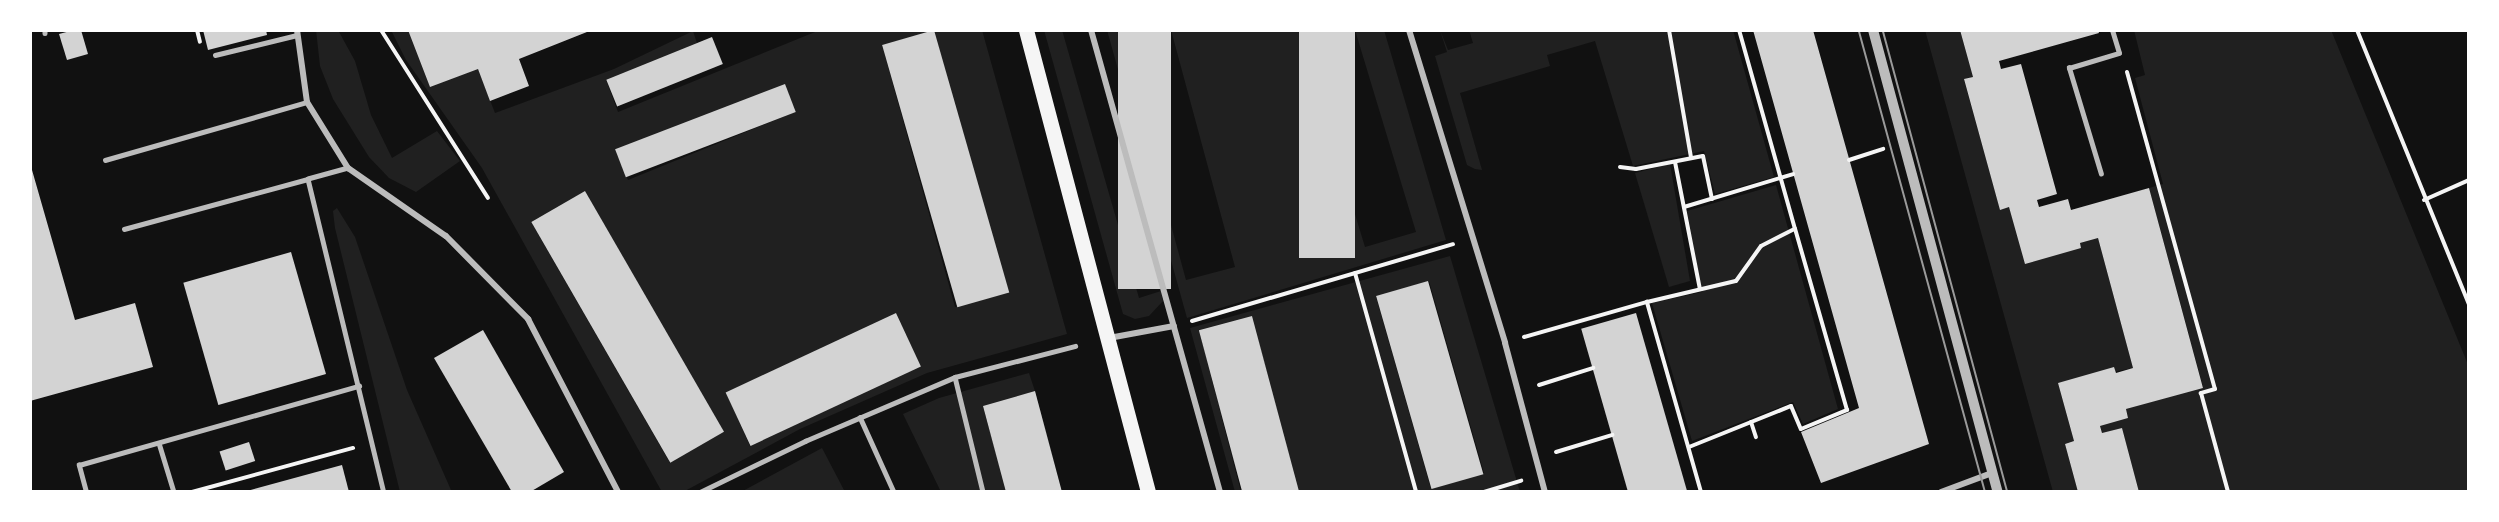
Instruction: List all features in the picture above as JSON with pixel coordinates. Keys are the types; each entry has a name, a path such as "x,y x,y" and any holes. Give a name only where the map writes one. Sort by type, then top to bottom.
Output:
{"main road":[{"path":"1026,30 1148,492"}],"street":[{"path":"1091,30 1220,492"},
{"path":"1408,30 1505,343 1545,492"},
{"path":"1873,30 1901,142 1998,492"},
{"path":"297,32 308,102 348,168 446,236 528,319 618,492"},
{"path":"1106,338 1174,326"},
{"path":"1941,492 1992,473"}],"lane":[{"path":"2101,174 2069,68 2119,53 2112,30"},
{"path":"214,55 297,32"},
{"path":"105,160 308,102"},
{"path":"124,229 348,168"},
{"path":"308,178 384,492"},
{"path":"700,492 860,417 955,377 1075,346"},
{"path":"955,377 983,492"},
{"path":"86,492 79,465 359,386"},
{"path":"860,417 894,492"},
{"path":"159,443 174,492"}],"path":[{"path":"381,30 488,198"},
{"path":"1669,30 1692,158"},
{"path":"1689,447 1791,406 1801,429 1847,410 1738,30"},
{"path":"2357,30 2424,200 2469,304"},
{"path":"2119,53 2133,87 2215,389 2201,393 2228,492"},
{"path":"1849,160 1901,142"},
{"path":"1620,167 1636,169 1703,156 1712,199"},
{"path":"1675,162 1700,289"},
{"path":"1684,207 1780,180 1793,174"},
{"path":"2424,200 2469,180"},
{"path":"1505,343 1647,302 1736,280 1761,246 1794,229"},
{"path":"1174,326 1471,238"},
{"path":"1355,273 1416,492"},
{"path":"1647,302 1701,492"},
{"path":"1518,392 1593,368"},
{"path":"1751,422 1756,437"},
{"path":"1536,458 1612,435"},
{"path":"192,492 371,443"},
{"path":"1484,492 1522,480"}],"shaded area":[{"path":"316,30 338,30 355,61 371,115 392,158 437,131 460,161 416,192 389,178 369,157 333,99 320,66"},
{"path":"391,30 408,30 478,69 495,113 614,69 693,31 697,43 606,80 618,112 820,30 982,30 1067,334 927,373 800,429 683,492 662,492 482,168 406,60","holes":["934,31 1007,293 955,307 882,45","795,112 628,180 616,152","585,191 723,432 670,463 531,222","896,313 921,366 750,446 726,393"]},
{"path":"1044,30 1062,30 1139,298 1161,291 1163,301 1149,316 1135,319 1123,314"},
{"path":"1107,30 1118,30 1186,280 1235,267 1171,30 1299,30 1365,247 1416,232 1355,30 1384,30 1446,240 1187,318"},
{"path":"1440,30 1448,50 1473,43 1469,30 1733,30 1774,177 1715,194 1704,151 1633,166 1595,41 1547,55 1550,66 1460,93 1482,170 1475,169 1467,165 1435,56 1447,52"},
{"path":"1925,30 1960,30 1973,77 1964,80 2000,209 2009,207 2081,248 2080,243 2098,238 2133,368 2058,383 2074,441 2065,444 2078,492 2053,492"},
{"path":"2134,30 2331,30 2469,367 2469,492 2139,492 2122,428 2102,433 2100,426 2128,418 2126,409 2203,387 2149,188 2163,184 2135,78 2145,75"},
{"path":"1670,164 1690,281 1669,287 1635,173"},
{"path":"1776,185 1838,409 1803,424 1793,402 1692,441 1652,303 1702,292 1687,211"},
{"path":"337,208 355,237 407,390 451,490 400,492 335,228 333,211"},
{"path":"1450,256 1520,492 1298,492 1252,316 1199,330 1241,492 1235,492 1190,328","holes":["1429,281 1484,473 1431,489 1376,297"]},
{"path":"1029,373 1035,391 983,406 1006,492 941,492 903,414 939,398"},
{"path":"822,448 845,492 741,492"}],"building":[{"path":"81,30 88,54 67,60 59,34"},
{"path":"203,30 266,30 267,35 208,50"},
{"path":"408,30 592,30 519,59 529,86 490,101 478,69 430,87"},
{"path":"934,30 1009,292 957,307 882,45"},
{"path":"1118,30 1171,30 1171,289 1118,289"},
{"path":"1299,30 1355,30 1355,258 1299,258"},
{"path":"1753,30 1813,30 1929,444 1821,483 1801,432 1859,408"},
{"path":"1960,30 2098,30 2099,33 1999,61 2001,69 2021,64 2057,194 2037,200 2039,207 2068,199 2071,210 2149,188 2203,388 2126,409 2128,418 2100,426 2102,433 2122,428 2139,492 2078,492 2065,444 2074,441 2058,383 2114,367 2116,373 2133,368 2098,238 2080,243 2081,248 2025,264 2009,207 2000,210 1964,79 1973,77"},
{"path":"712,37 723,64 617,107 606,80"},
{"path":"785,84 796,112 626,177 615,149"},
{"path":"30,163 75,320 135,303 153,367 30,401"},
{"path":"585,191 724,432 670,463 531,222"},
{"path":"291,252 326,374 218,405 183,283"},
{"path":"1428,281 1483,474 1431,489 1376,296"},
{"path":"896,313 921,366 751,446 726,392"},
{"path":"1636,313 1687,492 1628,492 1581,329"},
{"path":"1252,316 1299,492 1242,492 1199,330"},
{"path":"483,330 564,472 530,492 512,492 434,358"},
{"path":"1035,391 1062,492 1006,492 983,406"},
{"path":"249,442 255,461 226,471 220,452"},
{"path":"342,465 349,492 247,492 247,491"}],"tram line":[{"path":"1859,30 1985,492"},
{"path":"1883,30 2008,492"}]}
